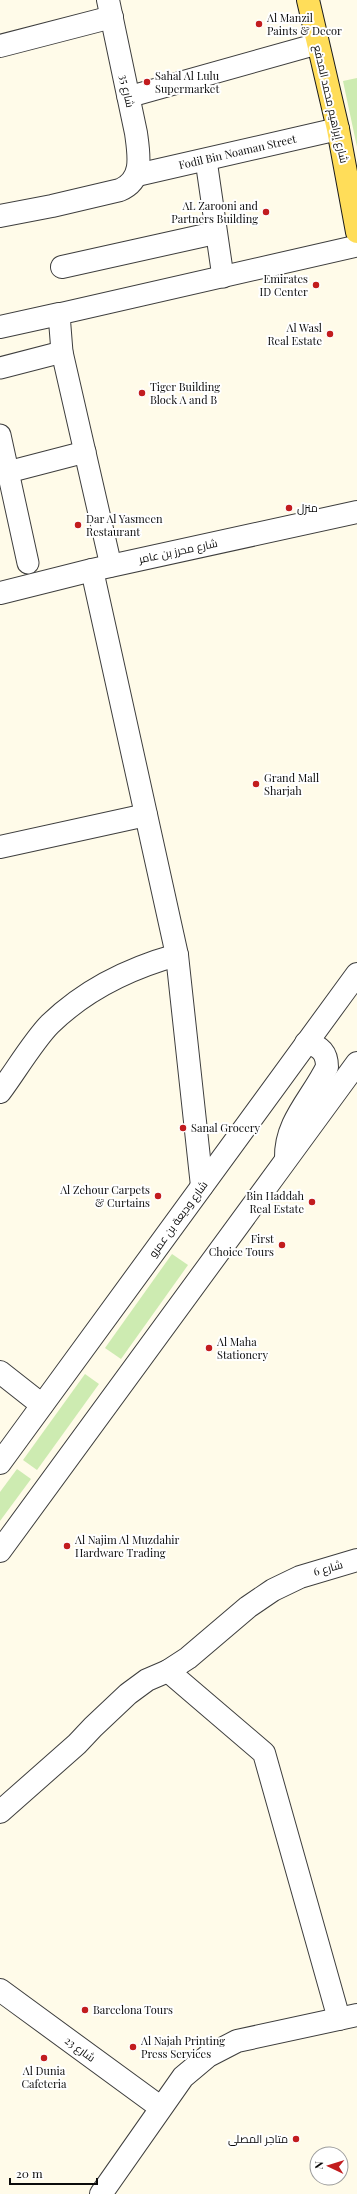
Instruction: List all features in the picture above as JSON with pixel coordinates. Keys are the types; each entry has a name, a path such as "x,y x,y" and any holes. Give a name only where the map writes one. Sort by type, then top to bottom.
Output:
{"main road":[{"name":"شارع إبراهيم محمد المدفع","path":"308,0 317,44 338,129 357,232"}],"street":[{"path":"0,46 110,8"},
{"name":"شارع 35","path":"110,8 138,150 135,178"},
{"path":"128,97 317,44"},
{"name":"Fodil Bin Noaman Street","path":"0,216 52,206 120,190 135,178 338,129"},
{"path":"206,160 215,232 223,277"},
{"path":"62,267 215,232"},
{"path":"0,327 357,246"},
{"path":"59,314 62,352 85,452 102,568 146,815 177,955 202,1186"},
{"path":"0,368 62,352"},
{"path":"0,435 28,563"},
{"path":"8,472 85,452"},
{"name":"شارع محرز بن عامر","path":"0,593 102,568 357,512"},
{"path":"0,847 146,815"},
{"path":"0,1092 50,1025 79,1000 112,979 146,963 177,955"},
{"name":"شارع وديعة بن عمرو","path":"4,1451 42,1405 357,974"},
{"path":"286,1162 286,1149 292,1125 327,1067 327,1058 322,1050 315,1045 306,1043"},
{"path":"0,1551 357,1063"},
{"path":"0,1372 42,1405"},
{"name":"شارع 6","path":"0,1812 77,1744 128,1694 147,1680 188,1658 248,1607 273,1590 300,1577 357,1560"},
{"path":"101,2194 140,2140 160,2107 183,2077 208,2056 237,2041 348,2017 264,1753 168,1670"},
{"name":"شارع 23","path":"0,1990 160,2107"}],"green space":[{"path":"357,78 357,147 343,81"},
{"path":"172,1254 188,1265 121,1359 105,1348"},
{"path":"85,1374 99,1384 37,1470 23,1460"},
{"path":"17,1469 31,1479 0,1521 0,1492"}],"place":[{"name":"Al Manzil Paints & Decor","path":"259,24"},
{"name":"Sahal Al Lulu Supermarket","path":"147,82"},
{"name":"AL Zarooni and Partners Building","path":"266,212"},
{"name":"Emirates ID Center","path":"316,285"},
{"name":"Al Wasl Real Estate","path":"330,334"},
{"name":"Tiger Building Block A and B","path":"142,393"},
{"name":"منزل","path":"289,508"},
{"name":"Dar Al Yasmeen Restaurant","path":"78,525"},
{"name":"Grand Mall Sharjah","path":"256,784"},
{"name":"Sanal Grocery","path":"183,1128"},
{"name":"Al Zehour Carpets & Curtains","path":"158,1196"},
{"name":"Bin Haddah Real Estate","path":"312,1202"},
{"name":"First Choice Tours","path":"282,1245"},
{"name":"Al Maha Stationery","path":"209,1348"},
{"name":"Al Najim Al Muzdahir Hardware Trading","path":"67,1546"},
{"name":"Barcelona Tours","path":"85,2010"},
{"name":"Al Najah Printing Press Services","path":"133,2047"},
{"name":"Al Dunia Cafeteria","path":"44,2058"},
{"name":"متاجر المصلى","path":"296,2139"}]}
